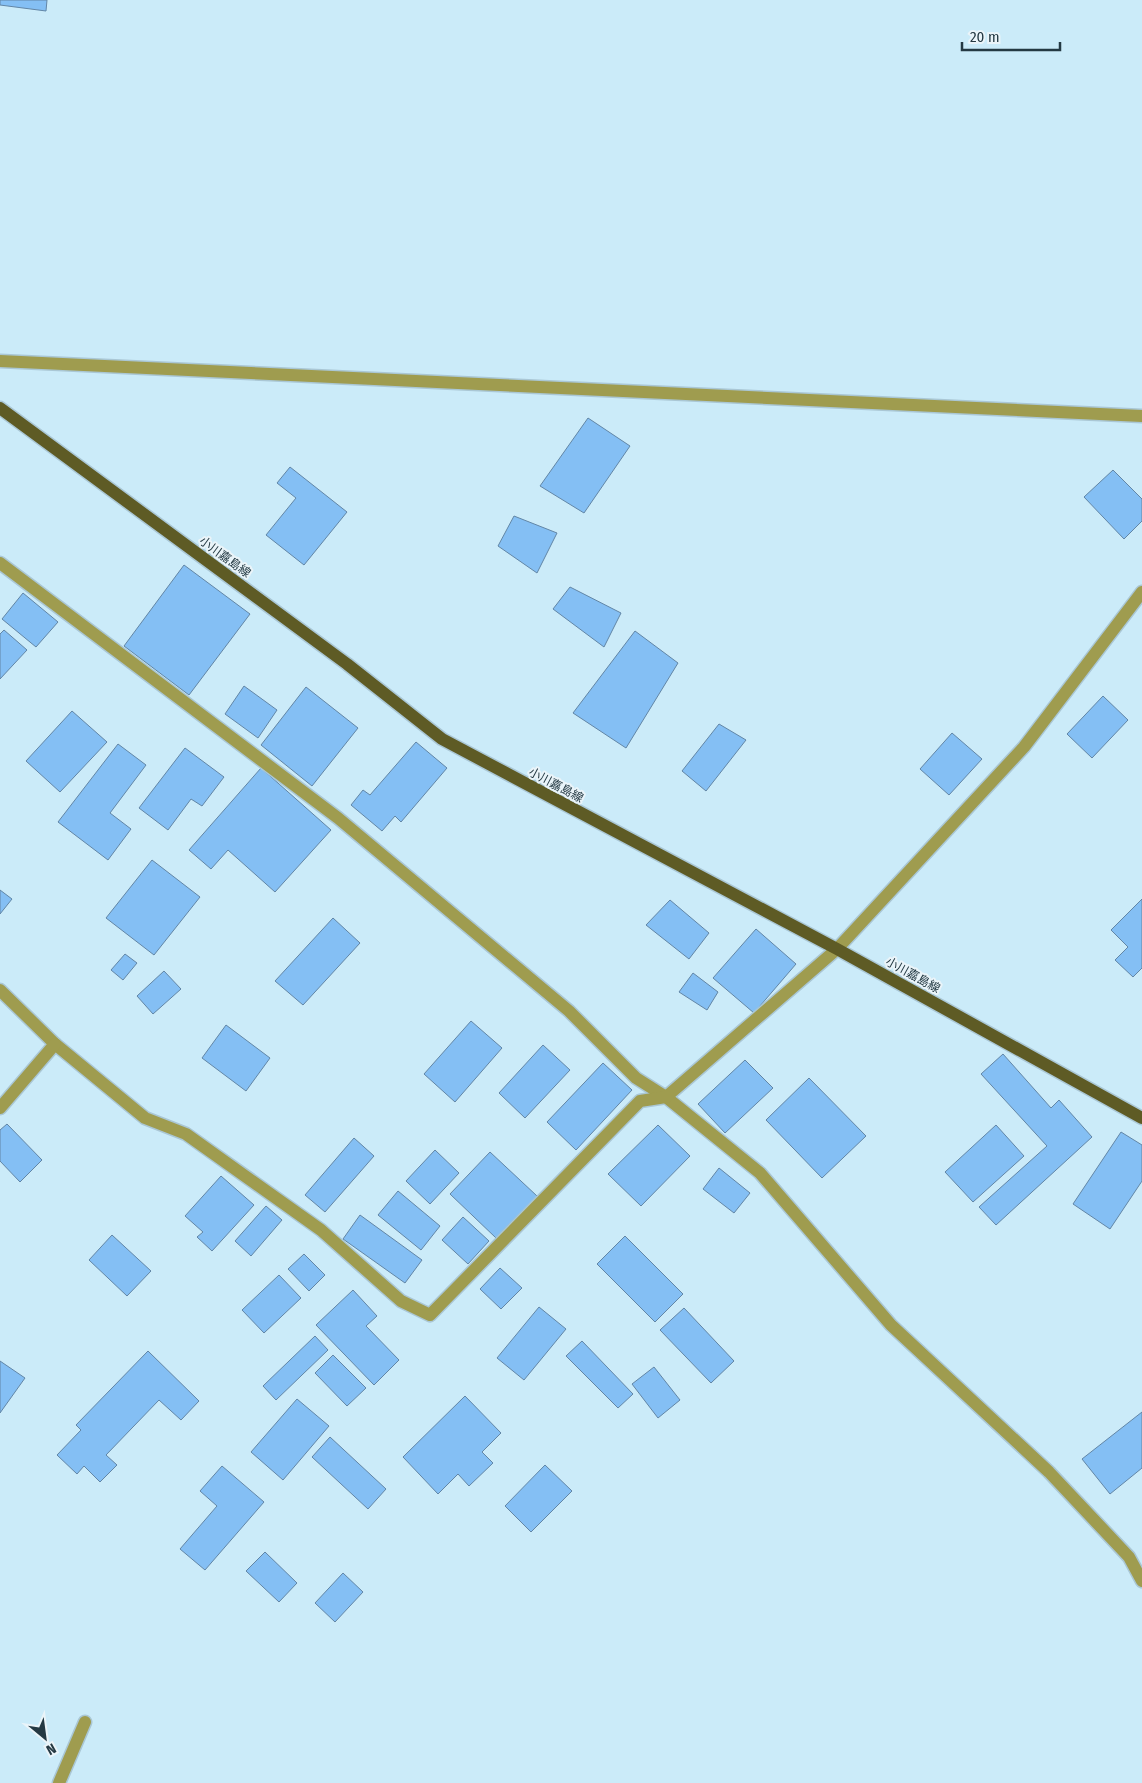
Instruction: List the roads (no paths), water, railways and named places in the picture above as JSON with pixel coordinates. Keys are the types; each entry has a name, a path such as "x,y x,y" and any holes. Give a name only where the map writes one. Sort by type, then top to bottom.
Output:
{"main road":[{"name":"小川嘉島線","path":"0,408 347,664 442,739 837,949 1142,1118"}],"street":[{"path":"0,361 1142,416"},
{"path":"0,563 338,818 569,1011 636,1078 666,1097 760,1173 891,1325 1049,1472 1129,1557 1142,1582"},
{"path":"0,990 55,1044 146,1118 186,1134 322,1230 401,1301 430,1315 640,1101 666,1097 837,949 1024,747 1142,592"},
{"path":"0,1108 55,1044"},
{"path":"59,1783 85,1722"}]}
